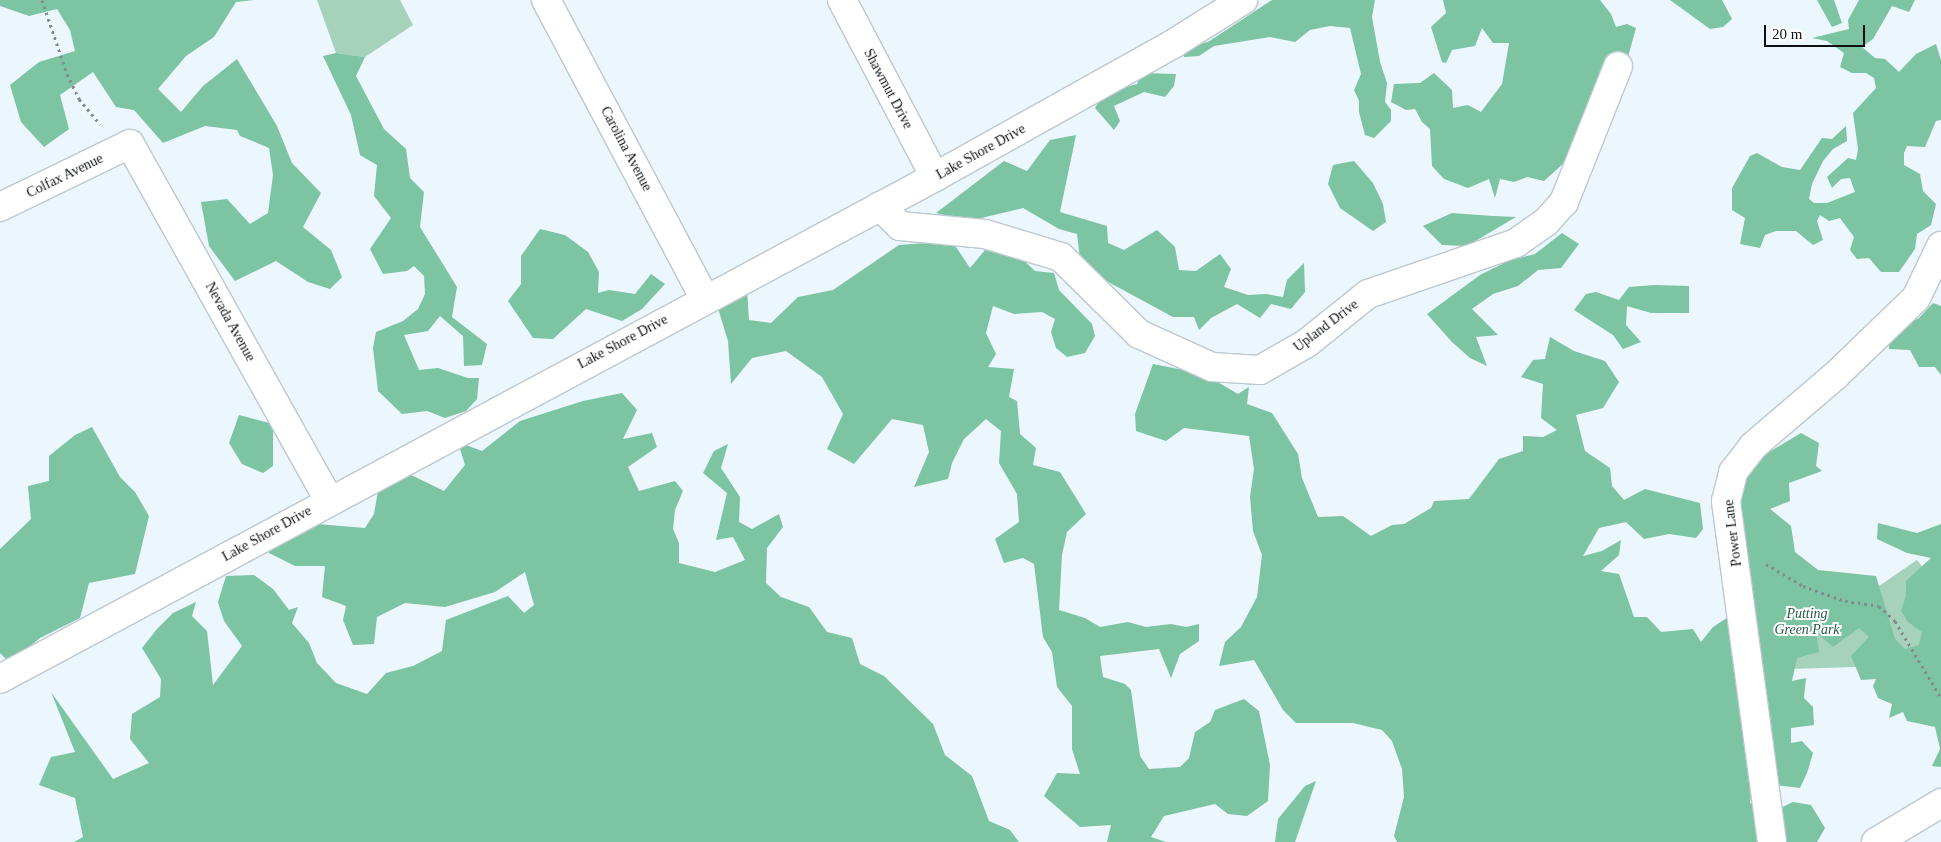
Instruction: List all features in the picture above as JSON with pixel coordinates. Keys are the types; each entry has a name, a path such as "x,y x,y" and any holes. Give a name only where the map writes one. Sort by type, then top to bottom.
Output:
{"street":[{"name":"Carolina Avenue","path":"546,0 705,299"},
{"name":"Shawmut Drive","path":"842,0 935,178"},
{"name":"Lake Shore Drive","path":"0,679 329,500 935,178 1172,44 1244,0"},
{"name":"Upland Drive","path":"880,206 900,226 986,234 1061,257 1139,334 1212,366 1260,370 1307,343 1368,294 1516,243 1546,222 1564,202 1618,66"},
{"name":"Colfax Avenue","path":"0,207 130,144"},
{"name":"Nevada Avenue","path":"130,144 329,500"},
{"name":"Power Lane","path":"1772,842 1732,534 1726,501 1733,472 1753,446 1834,376 1916,298 1941,246"},
{"path":"1876,842 1941,803"}],"path":[{"path":"42,0 79,99 96,121 130,144"},
{"path":"1732,534 1752,548 1763,563 1803,586 1846,601 1879,606 1895,621 1941,698"}],"green space":[{"path":"0,0 254,0 236,2 214,37 186,56 158,89 181,112 203,86 237,59 277,126 292,163 321,193 303,227 331,250 342,277 330,289 308,282 276,261 235,281 209,246 201,202 227,199 250,224 268,213 273,175 269,148 240,136 237,130 205,126 163,143 134,110 116,107 93,72 60,95 69,129 44,147 21,122 10,85 39,62 75,51 70,30 57,9 29,16 0,6"},
{"path":"317,0 400,0 413,25 365,57 336,53"},
{"path":"1272,0 1375,0 1372,17 1380,62 1387,83 1385,102 1391,110 1391,121 1374,138 1365,135 1359,112 1359,101 1354,90 1361,74 1350,28 1330,26 1310,30 1295,42 1270,37 1214,46 1199,56 1184,57 1184,47 1208,42"},
{"path":"1443,0 1600,0 1611,14 1616,27 1627,24 1636,28 1626,64 1565,162 1544,181 1527,177 1514,182 1500,179 1495,198 1489,179 1468,188 1444,179 1432,166 1430,129 1422,122 1415,109 1406,110 1391,102 1394,84 1420,83 1434,73 1452,90 1453,108 1468,105 1481,112 1502,84 1509,43 1493,43 1482,28 1475,46 1452,50 1446,63 1442,62 1431,27 1446,13"},
{"path":"1670,0 1722,0 1732,19 1723,27 1710,29"},
{"path":"1817,0 1834,0 1842,23 1832,27"},
{"path":"1859,0 1915,0 1909,12 1892,6 1873,39 1862,47 1875,58 1885,59 1899,72 1916,54 1936,44 1941,60 1941,120 1936,121 1925,147 1907,146 1904,153 1904,165 1920,174 1923,191 1936,204 1931,225 1917,234 1915,249 1899,272 1881,272 1869,258 1857,259 1850,250 1854,237 1840,218 1829,221 1820,215 1817,221 1823,240 1813,245 1796,231 1776,231 1765,235 1760,248 1740,244 1745,218 1732,210 1732,188 1750,156 1757,153 1782,167 1800,170 1822,138 1832,139 1846,126 1847,141 1833,149 1823,161 1812,184 1809,199 1814,203 1827,203 1855,192 1850,178 1841,179 1832,188 1827,177 1848,158 1856,160 1858,149 1853,113 1876,88 1874,78 1866,73 1852,73 1840,67 1844,53 1827,41 1812,38 1849,29 1848,20"},
{"path":"336,53 365,57 356,76 384,129 406,149 410,178 424,192 420,227 457,287 452,317 487,344 482,365 464,366 463,336 440,316 428,331 404,335 419,370 438,368 468,378 479,378 477,399 466,411 445,418 427,411 402,414 378,391 373,348 376,332 403,321 418,309 425,294 424,276 414,266 407,271 383,274 370,249 391,218 374,196 377,165 360,155 351,115 323,56"},
{"path":"1142,73 1176,74 1174,86 1165,97 1144,92 1114,106 1120,121 1114,130 1095,108 1104,93 1137,84"},
{"path":"1076,135 1060,212 1107,226 1108,243 1124,250 1157,230 1175,247 1179,270 1196,271 1220,254 1231,269 1224,287 1248,295 1266,294 1283,297 1287,280 1304,263 1305,292 1291,309 1271,304 1260,318 1237,304 1211,318 1199,330 1194,317 1173,317 1099,277 1080,258 1077,234 1059,229 1023,208 969,221 936,213 1004,161 1027,171 1050,140"},
{"path":"1354,161 1373,183 1383,204 1386,222 1373,231 1340,208 1328,184 1333,165"},
{"path":"1452,213 1516,217 1467,246 1442,245 1423,226"},
{"path":"540,229 565,235 588,252 599,272 598,293 609,290 635,294 651,274 665,284 642,309 622,321 586,309 553,339 533,338 508,301 521,284 521,256"},
{"path":"1562,233 1579,244 1561,268 1538,270 1518,286 1493,294 1472,309 1498,335 1476,337 1487,366 1470,358 1452,342 1427,314 1480,275 1508,261 1535,254"},
{"path":"952,241 970,268 985,250 1016,253 1035,271 1054,273 1059,290 1092,324 1095,336 1085,353 1067,357 1056,348 1051,332 1055,319 1042,312 1014,314 993,306 986,333 996,354 988,367 1014,369 1009,397 1017,401 1020,434 1036,448 1033,465 1060,472 1086,514 1067,532 1062,555 1059,610 1085,618 1100,627 1128,622 1146,627 1171,624 1186,627 1199,624 1199,641 1180,654 1171,678 1159,649 1100,656 1103,677 1125,684 1131,690 1140,756 1149,769 1180,767 1189,758 1195,732 1210,722 1215,710 1244,699 1259,711 1270,765 1268,801 1247,816 1228,814 1215,804 1164,816 1151,837 1166,842 1107,842 1111,825 1080,827 1044,796 1057,773 1080,774 1072,749 1072,706 1057,687 1052,652 1043,637 1034,564 1023,558 1004,563 995,539 1019,522 1017,494 999,463 1001,431 986,419 964,439 952,463 948,479 914,487 929,452 923,425 892,419 854,464 827,449 843,414 822,377 786,351 752,358 731,384 728,341 717,305 747,290 749,320 771,323 798,297 833,290 899,245"},
{"path":"1655,285 1689,286 1689,313 1651,313 1627,306 1626,325 1641,342 1623,349 1613,335 1574,310 1586,294 1596,292 1619,300 1629,287"},
{"path":"1933,303 1941,306 1941,375 1935,367 1919,367 1910,350 1889,349 1891,311 1918,319"},
{"path":"1550,337 1574,351 1605,361 1619,382 1603,408 1576,415 1585,451 1610,468 1612,486 1624,500 1645,489 1700,503 1703,529 1696,538 1669,534 1644,539 1626,522 1599,528 1583,556 1602,551 1621,540 1619,555 1601,571 1619,574 1634,617 1647,617 1661,632 1693,629 1701,642 1713,627 1748,604 1729,519 1743,494 1744,473 1756,460 1801,433 1819,443 1816,466 1822,471 1789,483 1790,501 1770,509 1791,526 1795,552 1818,570 1876,576 1895,639 1905,649 1919,645 1922,632 1908,622 1901,611 1906,596 1906,581 1931,558 1907,553 1877,539 1878,523 1917,533 1941,524 1941,767 1932,766 1940,749 1935,727 1907,721 1903,712 1889,718 1892,704 1878,698 1873,686 1876,679 1861,680 1851,656 1869,637 1859,628 1833,647 1816,632 1819,652 1797,658 1792,681 1806,678 1804,698 1813,707 1814,725 1791,728 1791,743 1802,741 1813,753 1807,773 1800,788 1753,782 1750,803 1776,810 1793,802 1811,805 1825,828 1817,842 1397,842 1394,836 1404,797 1402,769 1392,741 1382,730 1353,723 1296,723 1283,710 1254,660 1219,666 1225,642 1241,627 1257,597 1262,555 1253,531 1250,497 1254,469 1249,436 1184,428 1166,441 1136,431 1135,414 1153,364 1204,374 1238,394 1249,387 1247,404 1272,413 1298,454 1302,478 1318,517 1343,516 1371,536 1392,525 1404,524 1431,508 1434,501 1469,499 1499,459 1523,451 1523,436 1543,437 1557,430 1541,418 1543,384 1521,377 1533,360 1545,359"},
{"path":"622,393 637,410 623,439 652,433 657,447 628,467 639,491 675,481 683,491 675,510 673,529 679,543 679,563 715,572 745,560 733,537 716,540 727,493 703,473 714,451 728,444 721,468 740,497 739,522 752,529 779,514 783,527 767,548 766,583 781,597 809,607 827,632 852,638 860,664 884,676 933,724 945,755 972,776 989,821 1010,830 1019,842 74,842 83,837 75,798 39,785 51,757 75,752 51,692 113,779 149,763 130,739 132,714 160,697 161,679 142,648 157,629 173,613 196,602 192,616 207,631 213,685 242,646 224,621 218,602 226,576 254,575 273,589 289,610 298,607 292,623 309,643 317,663 336,683 367,694 386,673 413,666 442,651 446,620 508,596 524,613 534,605 525,572 495,592 445,607 405,603 377,617 374,644 353,645 343,620 346,606 322,597 325,566 295,566 269,553 273,539 305,523 365,528 374,514 379,485 409,474 444,491 465,465 458,442 482,451 520,421 583,401"},
{"path":"239,415 273,424 273,466 263,473 242,464 229,443"},
{"path":"92,427 120,477 135,492 149,516 135,574 89,583 80,618 40,638 10,663 0,653 0,549 31,519 28,486 49,481 49,456 75,435"},
{"name":"Putting Green Park","path":"1769,543 1857,601 1917,560 1941,589 1922,665 1789,669"},
{"path":"1316,781 1295,842 1275,842 1278,819 1305,786"}]}
